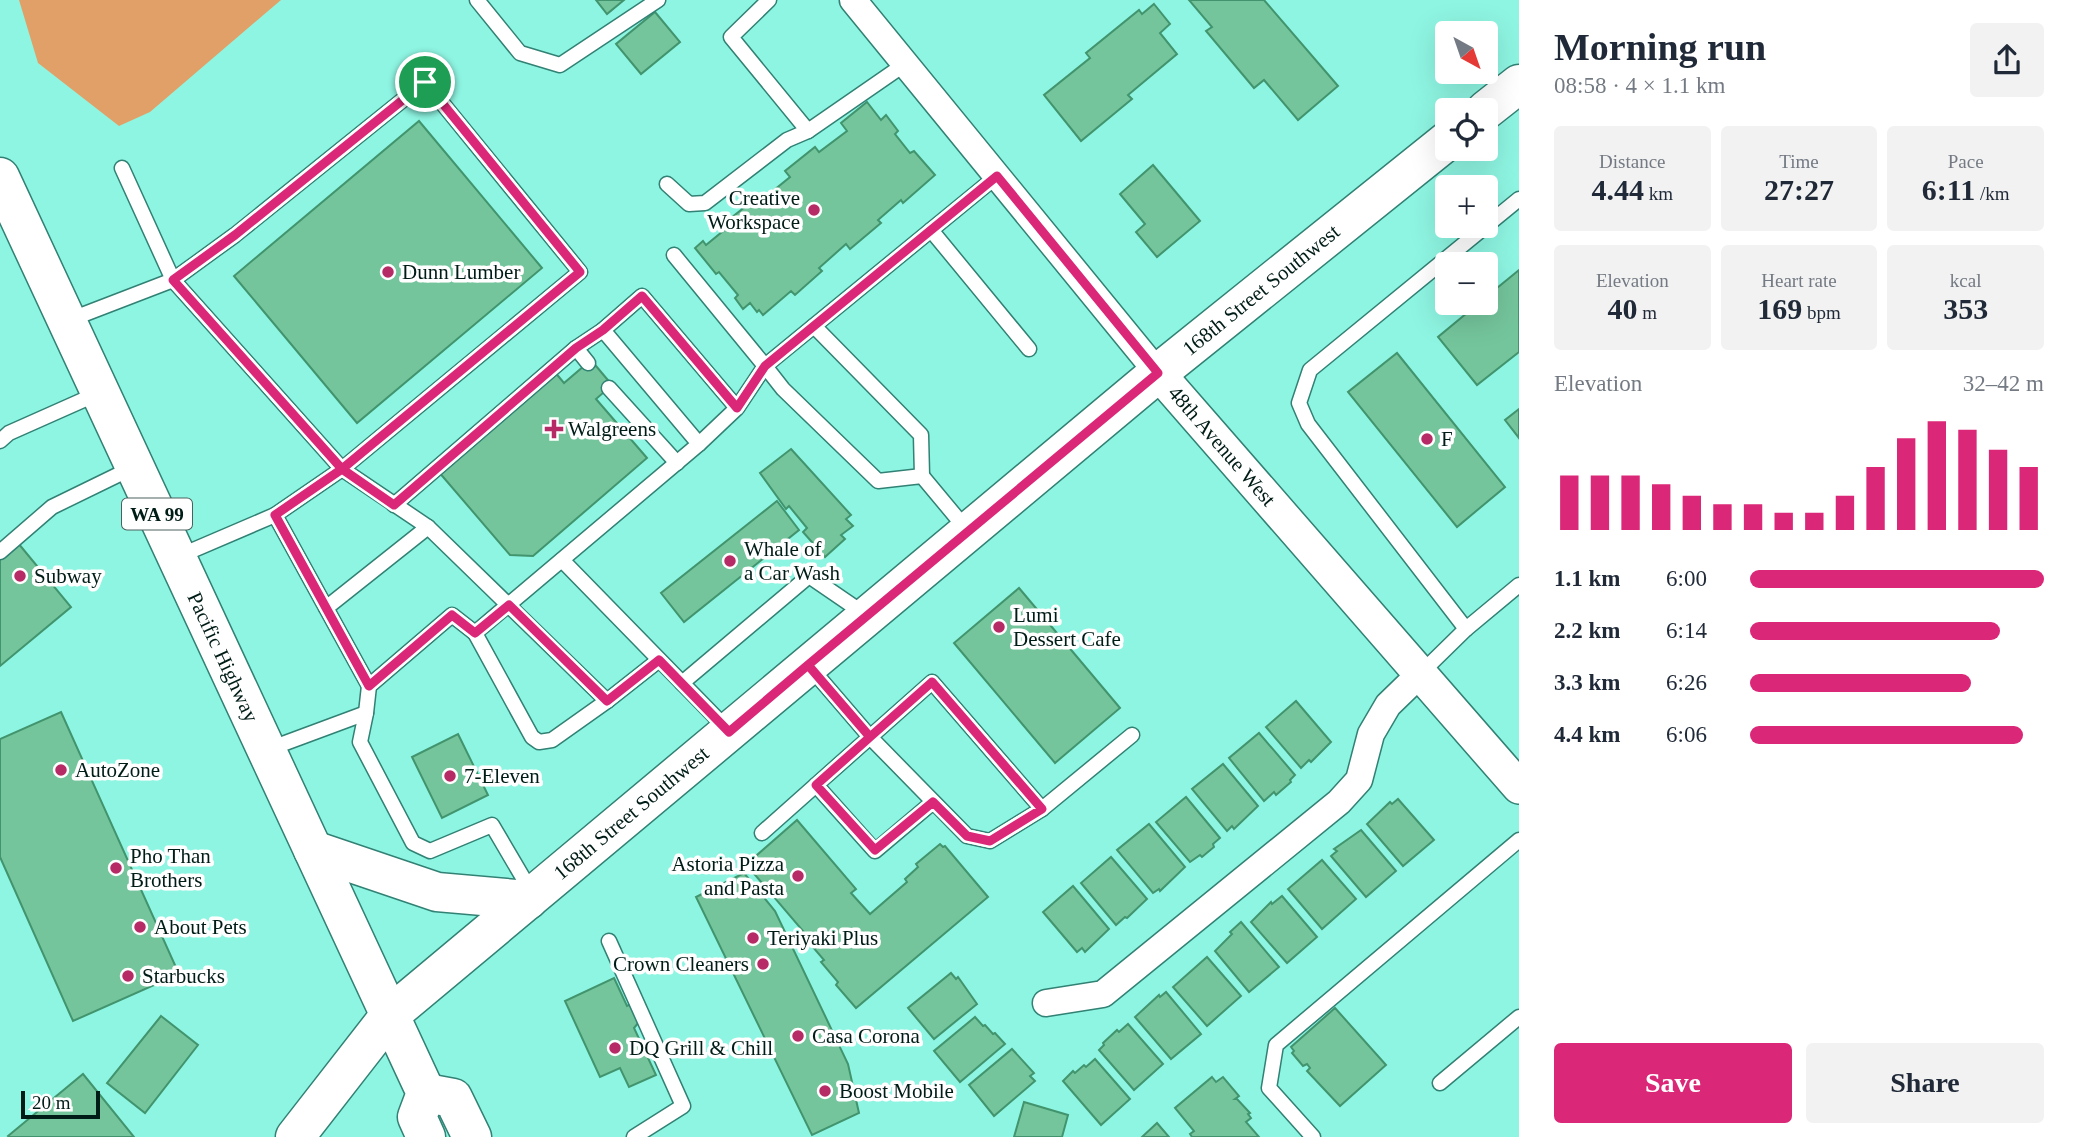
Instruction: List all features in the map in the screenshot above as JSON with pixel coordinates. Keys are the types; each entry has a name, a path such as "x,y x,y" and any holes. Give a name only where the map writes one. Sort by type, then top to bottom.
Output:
{"main road":[{"path":"1498,101 1519,84"},
{"name":"168th Street Southwest","path":"295,1137 390,1015 1158,373 1435,151"},
{"name":"Pacific Highway","path":"3,194 67,321 426,1093"},
{"path":"313,850 437,892 531,897"},
{"path":"426,1137 417,1117 426,1093 453,1098 472,1137"}],"street":[{"name":"48th Avenue West","path":"852,0 1158,373 1519,788"},
{"path":"1046,1003 1103,994 1339,802 1359,780 1371,734 1388,705 1420,674"}],"lane":[{"path":"477,0 520,53 559,65 658,0"},
{"path":"769,0 731,37 808,131"},
{"path":"667,184 689,204 705,203 787,140 808,131 905,64"},
{"path":"67,321 173,280 235,235 425,82 580,272 342,469 275,515 177,557"},
{"path":"122,168 173,280 342,469 428,527 607,701"},
{"path":"475,633 699,444 737,408 765,366 997,176"},
{"path":"1466,629 1308,424 1298,403 1310,370 1519,199"},
{"path":"931,230 1029,349"},
{"path":"674,255 783,389 878,481 922,476"},
{"path":"394,505 576,348 603,330 642,296 737,408"},
{"path":"814,326 921,435 922,476 968,531"},
{"path":"603,330 699,444"},
{"path":"576,348 587,362"},
{"path":"609,388 677,463"},
{"path":"3,434 100,393"},
{"path":"0,552 52,507 135,467"},
{"path":"275,515 369,686 360,742 413,843 430,851 492,825 531,897"},
{"path":"326,608 428,527"},
{"path":"562,560 729,732"},
{"path":"682,683 809,576 867,616"},
{"path":"1420,674 1466,629 1519,585"},
{"path":"369,686 452,615 475,633 532,737 539,742 552,740 659,660"},
{"path":"808,665 870,737 967,836 990,841 1042,809 1132,735"},
{"path":"762,833 932,682 1042,809"},
{"path":"266,750 366,713"},
{"path":"816,785 875,850 933,802"},
{"path":"1313,1137 1269,1088 1276,1045 1519,840"},
{"path":"609,940 683,1106 634,1137"},
{"path":"1440,1083 1519,1017"}],"shaded area":[{"path":"19,0 281,0 150,112 119,126 38,63"}],"building":[{"path":"596,0 624,0 607,14"},
{"path":"1189,0 1264,0 1338,86 1298,120 1264,80 1254,88 1206,31 1212,27"},
{"path":"1154,4 1170,24 1160,33 1177,54 1128,95 1132,99 1081,141 1044,95 1090,58 1086,53 1139,10 1142,14"},
{"path":"655,12 680,42 641,74 616,44"},
{"name":"Creative Workspace","path":"867,102 881,120 886,115 898,131 895,134 910,153 914,151 935,175 903,203 901,200 878,220 881,223 850,249 846,244 819,268 822,271 795,295 791,291 763,315 750,303 743,309 735,298 738,295 695,248 703,241 706,245 734,222 731,218 760,195 763,199 790,177 785,171 815,147 819,152 847,131 841,123"},
{"name":"Dunn Lumber","path":"419,121 542,268 357,423 234,276"},
{"path":"1153,165 1200,221 1157,257 1136,232 1145,224 1120,194"},
{"path":"1519,270 1519,352 1477,385 1438,337 1465,315 1498,315 1498,287"},
{"name":"F","path":"1397,353 1505,487 1457,527 1348,392"},
{"name":"Walgreens","path":"591,360 612,385 596,399 647,458 533,556 510,555 438,471 554,371 564,383"},
{"path":"1519,409 1519,438 1505,420"},
{"path":"791,449 851,515 846,519 853,526 841,535 845,539 825,557 803,532 807,528 789,506 786,509 760,473"},
{"name":"Whale of a Car Wash","path":"777,501 799,530 684,622 661,593"},
{"path":"18,543 71,607 0,666 0,558"},
{"path":"1019,588 1120,708 1055,763 954,643"},
{"path":"1296,701 1331,742 1301,768 1266,727"},
{"path":"61,712 179,974 73,1021 0,857 0,739"},
{"path":"1259,733 1295,775 1276,795 1274,792 1264,801 1229,758"},
{"name":"7-Eleven","path":"458,734 488,795 442,818 412,757"},
{"path":"1223,764 1258,806 1234,829 1232,826 1227,831 1192,789"},
{"path":"1186,797 1220,838 1202,857 1200,855 1190,862 1156,822"},
{"path":"1398,799 1434,840 1403,866 1367,824 1390,802 1392,804"},
{"path":"797,820 856,889 851,893 870,914 907,882 905,879 918,867 916,864 940,844 945,846 988,897 856,1008 836,985 838,982 821,962 824,960 806,939 809,938 750,869 752,866 749,862"},
{"path":"1149,824 1185,867 1160,891 1159,889 1153,893 1117,850"},
{"path":"1361,830 1396,871 1366,897 1331,856 1337,851 1334,849"},
{"path":"1111,857 1147,899 1116,925 1081,883"},
{"path":"1322,860 1356,899 1322,929 1288,889"},
{"path":"744,873 775,911 848,1064 859,1113 812,1135 696,897"},
{"path":"1073,886 1109,929 1085,952 1082,948 1077,952 1043,912"},
{"path":"1282,896 1317,937 1287,963 1251,922 1271,902 1272,904"},
{"path":"1241,922 1279,967 1249,992 1215,951"},
{"path":"1207,957 1241,996 1207,1026 1173,987"},
{"path":"951,973 956,979 958,977 977,1004 934,1039 908,1008"},
{"name":"DQ Grill & Chill","path":"614,978 627,1006 631,1004 639,1022 634,1028 656,1075 629,1087 620,1068 600,1077 565,1001"},
{"path":"1166,992 1201,1034 1171,1059 1135,1017"},
{"path":"1335,1008 1386,1065 1340,1106 1307,1071 1310,1068 1307,1064 1303,1066 1292,1053 1294,1051 1291,1047"},
{"path":"161,1016 198,1045 145,1113 107,1083"},
{"path":"975,1017 1005,1044 960,1082 934,1051"},
{"path":"1128,1024 1163,1064 1134,1090 1099,1050 1117,1030 1119,1032"},
{"path":"1012,1049 1034,1073 1030,1076 1035,1081 994,1116 969,1085"},
{"path":"1095,1059 1130,1099 1101,1125 1063,1081 1073,1071 1075,1073 1084,1065 1086,1067"},
{"path":"83,1074 134,1137 8,1136"},
{"path":"1212,1077 1216,1082 1223,1077 1239,1096 1235,1099 1250,1113 1248,1114 1251,1118 1246,1122 1259,1137 1192,1137 1190,1134 1194,1131 1175,1108"},
{"path":"1024,1102 1068,1115 1062,1137 1014,1137"},
{"path":"1157,1123 1169,1137 1142,1137"}],"place":[{"name":"Creative Workspace","path":"814,210"},
{"name":"Dunn Lumber","path":"388,272"},
{"name":"Walgreens","path":"554,429"},
{"name":"F","path":"1427,439"},
{"name":"Whale of a Car Wash","path":"730,561"},
{"name":"Subway","path":"20,576"},
{"name":"Lumi Dessert Cafe","path":"999,627"},
{"name":"AutoZone","path":"61,770"},
{"name":"7-Eleven","path":"450,776"},
{"name":"Pho Than Brothers","path":"116,868"},
{"name":"Astoria Pizza and Pasta","path":"798,876"},
{"name":"About Pets","path":"140,927"},
{"name":"Teriyaki Plus","path":"753,938"},
{"name":"Crown Cleaners","path":"763,964"},
{"name":"Starbucks","path":"128,976"},
{"name":"Casa Corona","path":"798,1036"},
{"name":"DQ Grill & Chill","path":"615,1048"},
{"name":"Boost Mobile","path":"825,1091"}],"route":[{"path":"425,82 235,235 173,280 342,469 394,505 576,348 603,330 642,296 737,408 765,366 997,176 1158,373 808,665 835,696 870,737 932,682 1042,809 990,841 967,836 933,802 875,850 816,785 870,737 808,665 729,732 659,660 607,701 509,605 475,633 452,615 369,686 275,515 342,469 580,272 425,82"}]}
